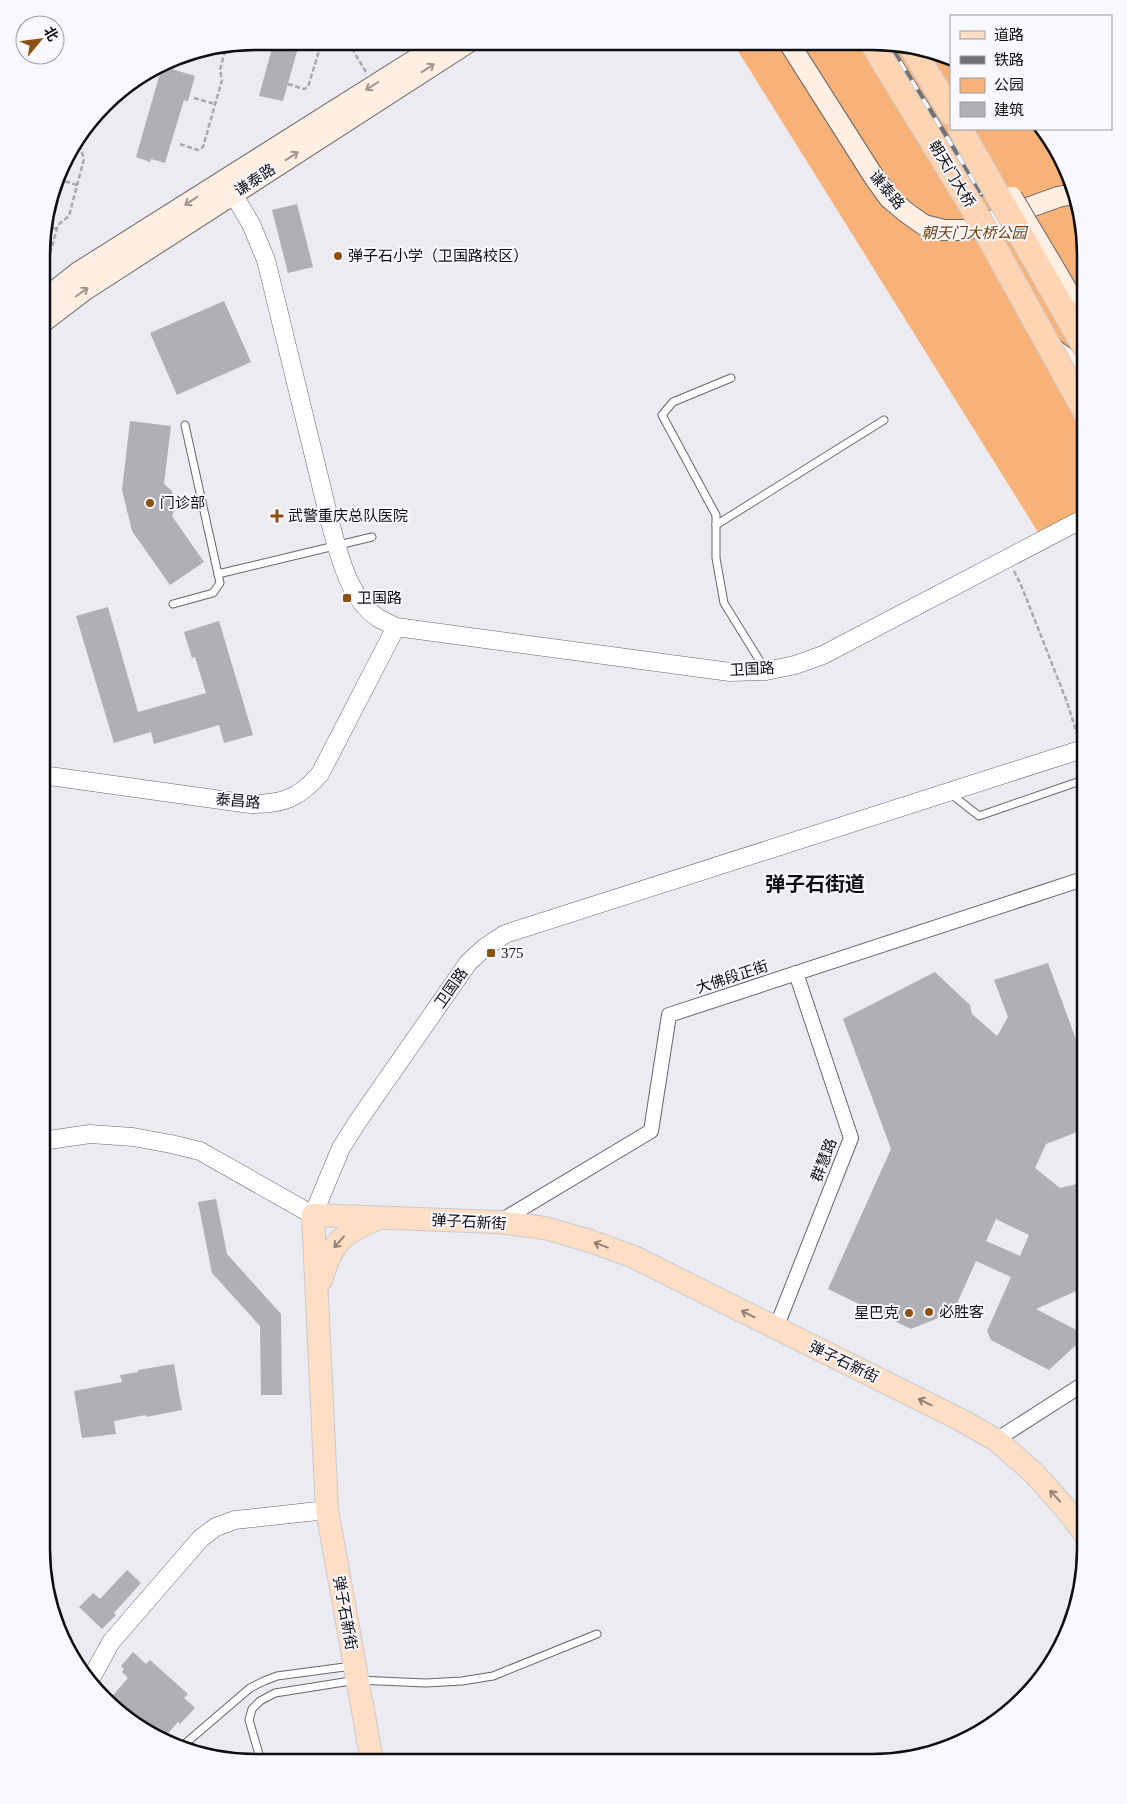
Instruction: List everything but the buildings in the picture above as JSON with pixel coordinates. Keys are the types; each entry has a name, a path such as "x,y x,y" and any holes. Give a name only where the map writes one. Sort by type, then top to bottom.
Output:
{"highway":[{"name":"朝天门大桥","path":"876,50 976,212 1077,397"},
{"path":"916,55 950,111"},
{"name":"朝天门大桥","path":"961,130 1077,333"}],"main road":[{"name":"谦泰路","path":"50,317 228,187 431,50"},
{"name":"谦泰路","path":"50,295 78,273 228,187 456,50"},
{"name":"谦泰路","path":"793,50 889,198 906,214 924,225 944,230 966,230 1068,195"},
{"path":"867,50 969,216 1031,326 1059,354 1077,364"},
{"path":"929,58 950,91"},
{"path":"973,130 1069,293 1077,301"},
{"name":"弹子石新街","path":"371,1754 327,1510 314,1215 498,1222 545,1228 590,1241 634,1257 961,1420 996,1440 1034,1474 1066,1508 1077,1523"},
{"path":"317,1293 333,1249 342,1238 355,1228 380,1218"}],"street":[{"name":"卫国路","path":"228,187 251,224 266,260 341,562 364,604 378,617 396,627 730,672 766,671 795,665 823,655 1077,522"},
{"name":"泰昌路","path":"50,776 250,804 266,804 297,796 320,774 396,627"},
{"name":"卫国路","path":"314,1215 341,1148 468,963 484,948 505,934 1077,751"},
{"name":"大佛段正街","path":"498,1222 651,1131 669,1015 1077,881"},
{"name":"群慧路","path":"776,1328 851,1138 796,973"},
{"path":"50,1140 90,1134 133,1137 200,1151 314,1215"},
{"path":"996,1440 1077,1389"},
{"path":"92,1674 111,1642 201,1538 216,1527 235,1520 327,1510"}],"lane":[{"path":"731,378 673,402 662,415 716,515 716,558 724,602 766,671"},
{"path":"716,525 884,420"},
{"path":"173,604 213,593 220,583 185,426"},
{"path":"218,574 372,537"},
{"path":"949,792 979,816 1077,782"},
{"path":"187,1742 250,1688 277,1676 356,1673 426,1684 462,1681 493,1676 597,1634"},
{"path":"259,1754 249,1720 252,1709 260,1701 275,1693 356,1673"}],"path":[{"path":"288,84 304,89 308,87 318,50"},
{"path":"353,50 367,74"},
{"path":"180,144 198,150 203,147 222,80 220,70 225,53"},
{"path":"194,98 215,104"},
{"path":"50,254 58,225 69,216 84,159 81,149"},
{"path":"64,181 77,185"},
{"path":"52,228 57,229"},
{"path":"1021,586 1077,730"}],"green space":[{"name":"朝天门大桥公园","path":"737,50 885,50 925,57 950,66 950,130 1035,130 1042,141 1056,165 1066,189 1073,215 1077,242 1077,518 1041,537"}],"railway":[{"path":"881,50 974,198"},
{"path":"893,51 982,194"}],"place":[{"name":"弹子石小学（卫国路校区）","path":"338,256"},
{"name":"门诊部","path":"150,503"},
{"name":"武警重庆总队医院","path":"277,516"},
{"name":"卫国路","path":"347,598"},
{"name":"375","path":"491,953"},
{"name":"必胜客","path":"929,1312"},
{"name":"星巴克","path":"909,1313"}],"district":[{"name":"弹子石街道","path":"815,884"}]}
